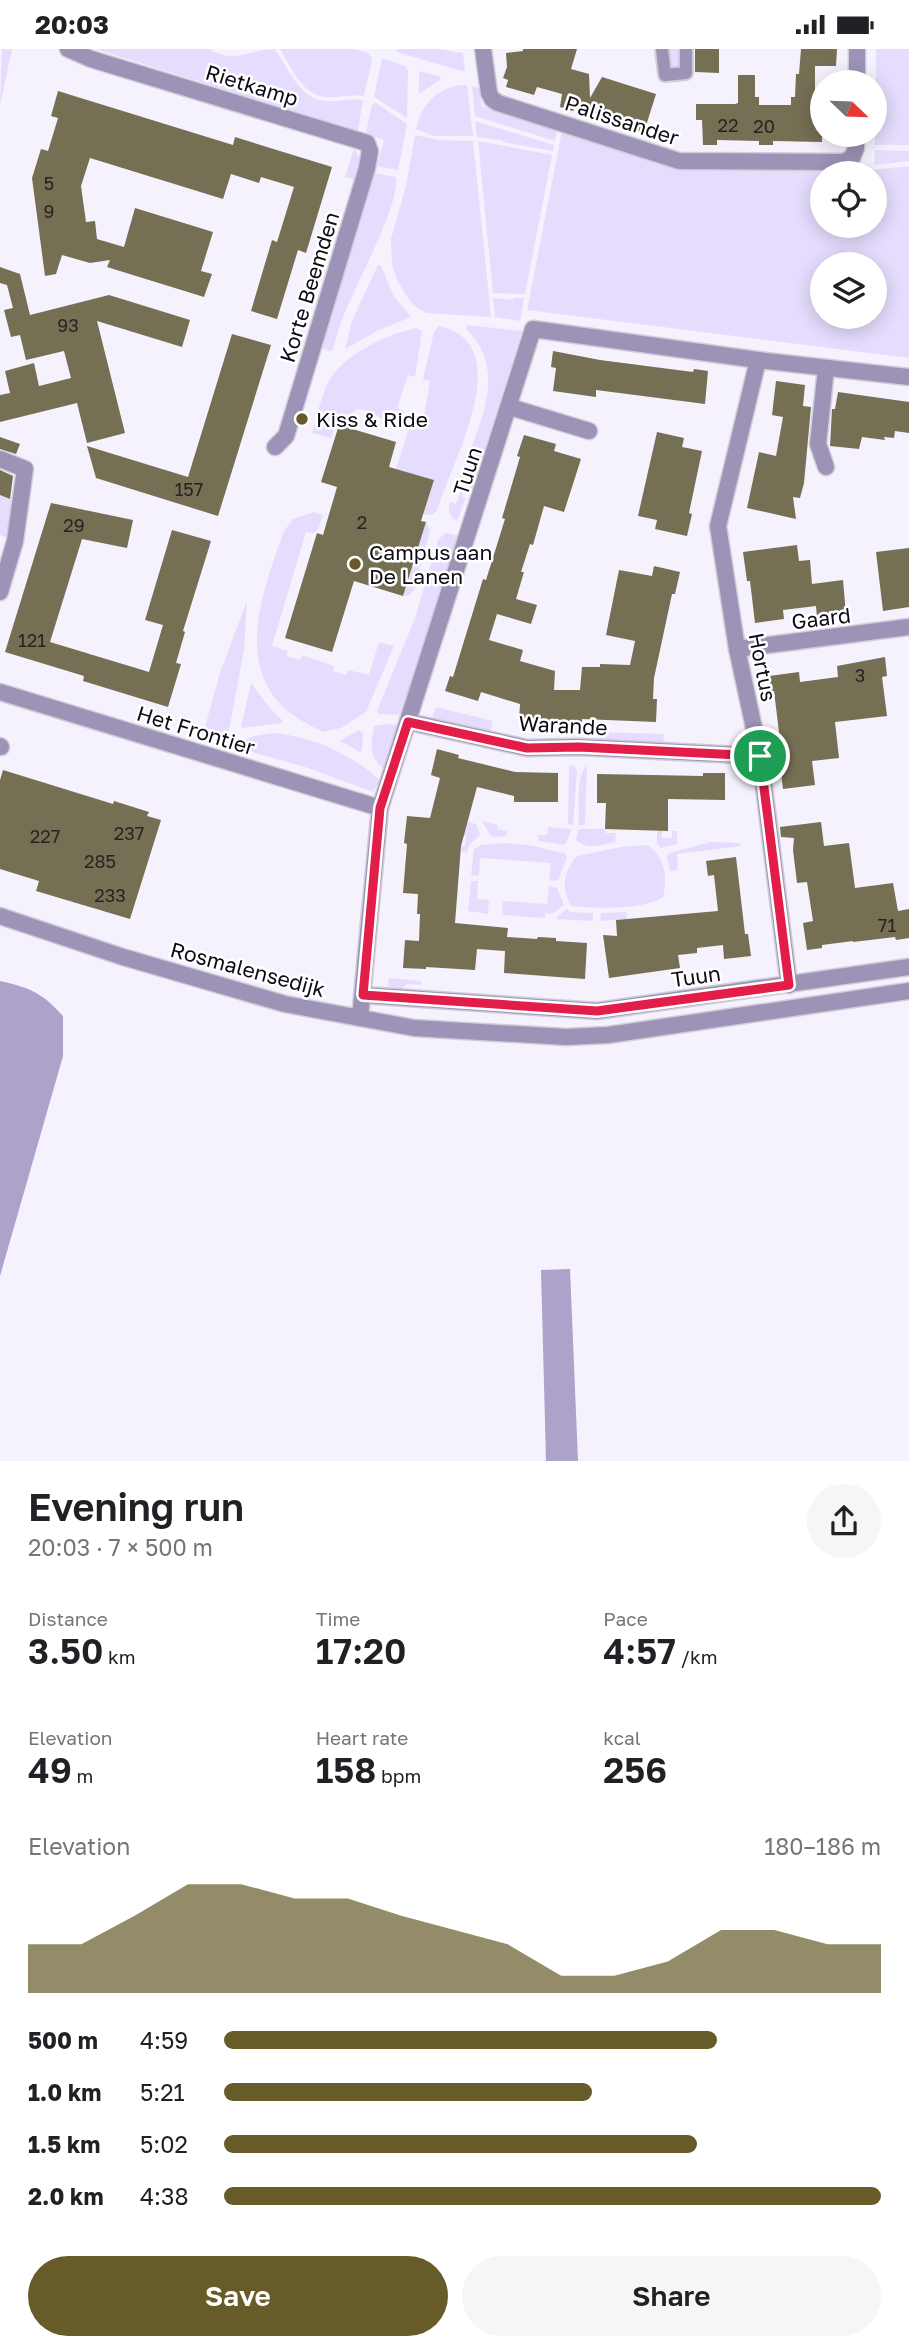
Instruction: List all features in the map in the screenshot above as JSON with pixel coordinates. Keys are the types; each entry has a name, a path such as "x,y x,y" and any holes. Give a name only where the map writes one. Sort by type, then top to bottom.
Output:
{"street":[{"name":"Rietkamp","path":"68,49 91,59 361,140"},
{"name":"Palissander","path":"483,49 489,93 498,103 679,161 843,162 852,158 856,147"},
{"path":"662,49 665,75 686,73 686,49"},
{"path":"857,49 857,70"},
{"name":"Korte Beemden","path":"275,447 286,436 367,168 370,151 368,143 361,140"},
{"name":"Tuun","path":"360,1018 380,808 533,329 758,360 909,377"},
{"name":"Hortus","path":"758,360 718,526 737,649 760,756 789,985"},
{"path":"826,368 818,444 826,467"},
{"path":"510,407 589,431"},
{"path":"0,459 25,469 15,541 0,592"},
{"name":"Gaard","path":"737,649 909,627"},
{"name":"Het Frontier","path":"0,692 380,808"},
{"name":"Warande","path":"408,722 527,748 579,747 760,756"},
{"name":"Rosmalensedijk","path":"0,916 123,957 285,1004 414,1028 566,1037 608,1035 909,991"},
{"name":"Tuun","path":"363,995 597,1011 909,967"}],"shaded area":[{"path":"2,49 12,49 0,106"},
{"path":"95,49 210,49 218,54 234,56 275,49 295,81 315,99 363,100 358,131"},
{"path":"280,49 354,49 369,53 372,60 364,96 317,95 298,79"},
{"path":"398,49 437,49 463,53 465,72 397,52"},
{"path":"665,49 682,49 682,72 668,72"},
{"path":"876,49 909,49 909,145 887,145 887,70 876,70"},
{"path":"382,58 405,66 408,70 407,118 374,97"},
{"path":"419,71 439,76 441,79 419,94"},
{"path":"467,85 473,136 433,136 416,129 422,111 433,97 448,88"},
{"path":"472,86 479,88 482,106 557,129 555,141 475,116"},
{"path":"376,103 407,124 398,170 377,166 384,140 366,133 372,104"},
{"path":"475,121 554,145 553,151 477,137"},
{"path":"562,131 682,168 810,169 810,238 887,238 887,168 909,166 909,358 527,310"},
{"path":"415,135 439,140 473,141 491,317 426,313 412,304 398,282 392,265 391,239 406,186"},
{"path":"478,141 552,155 525,294 493,293"},
{"path":"354,148 360,159 355,180 345,177"},
{"path":"875,150 909,151 909,161 887,164 887,161 874,161"},
{"path":"374,173 396,177 396,189 379,238 345,311 333,350 330,351 321,348"},
{"path":"378,265 381,265 393,295 411,317 377,331 345,349 352,321"},
{"path":"493,298 524,298 520,321 495,317"},
{"path":"467,325 522,331 472,489 464,488 462,497 466,498 457,521 450,513 449,505 450,502 456,504 465,479 459,477 481,420 488,381 486,363 479,345 466,329"},
{"path":"439,326 463,337 475,355 478,379 474,407 465,435 438,508 434,514 428,515 423,514 434,480 396,469 410,425 422,428 430,381 423,379 434,332"},
{"path":"416,328 422,331 415,377 408,375 397,408 404,411 400,423 396,419 383,419 367,410 358,409 351,414 348,423 336,421 331,438 312,433 324,393 335,371 368,347"},
{"path":"0,495 15,501 9,538 0,535"},
{"path":"314,512 323,515 318,530 314,533 306,532 272,646 287,651 287,656 300,660 302,655 334,666 333,671 346,675 348,670 369,675 379,642 394,646 366,712 341,728 323,732 282,706 268,687 260,666 257,644 263,597 284,531 293,519"},
{"path":"426,522 430,530 414,590 403,596"},
{"path":"445,533 458,535 403,715 379,714 377,711 415,618 438,540"},
{"path":"247,601 244,650 229,730 225,735 203,734 220,673"},
{"path":"251,683 283,721 282,723 241,728"},
{"path":"436,707 493,721 490,733 432,718"},
{"path":"399,725 386,771 376,761 372,746 374,726"},
{"path":"359,730 363,733 360,752 340,741"},
{"path":"599,732 664,734 663,746 598,744"},
{"path":"273,733 316,742 344,754 380,780 373,792 305,767 235,747 235,744 254,736"},
{"path":"569,765 575,766 577,771 573,825 568,824"},
{"path":"587,765 585,825 578,825 579,785"},
{"path":"464,821 476,824 480,835 469,845 467,852 461,851 461,846 465,846 466,836 462,836"},
{"path":"482,821 498,825 497,829 507,831 506,836 491,837"},
{"path":"548,827 572,829 565,845 539,841 537,835 547,835"},
{"path":"578,829 605,829 606,833 616,833 615,842 599,846 584,845 576,840"},
{"path":"657,830 662,831 662,838 672,838 672,831 677,831 677,844 660,848 657,843"},
{"path":"711,842 739,843 741,846 677,854 678,870 670,871 667,857 669,853"},
{"path":"508,843 566,854 567,858 558,880 549,881 551,863 480,858 479,876 471,875 474,849 481,845"},
{"path":"647,845 658,855 664,868 663,897 631,907 571,906 565,880 577,856"},
{"path":"471,881 478,881 477,899 489,900 488,914 468,911"},
{"path":"549,886 557,888 564,905 552,914 545,913 545,918 502,915 503,901 547,904"},
{"path":"567,909 570,912 593,913 593,921 557,919"},
{"path":"626,912 627,919 600,921 601,913"},
{"path":"389,978 421,981 421,985 407,984 400,990 388,989"},
{"path":"0,981 35,993 63,1016 63,1056 0,1276"},
{"path":"570,1269 578,1461 546,1461 541,1270"}],"building":[{"path":"523,49 577,49 571,69 589,74 590,98 602,77 656,94 645,129 642,132 628,128 630,124 575,107 573,111 560,107 562,94 537,87 534,95 506,87 508,80 503,78 507,67 506,53"},
{"path":"695,49 719,49 719,73 695,72"},
{"path":"801,49 837,49 836,66 815,66 815,70 810,70 810,142 773,141 773,145 759,145 759,141 717,140 717,145 703,145 702,120 696,120 696,104 738,103 738,75 755,75 755,97 759,97 759,105 791,105 791,97 795,97 796,74 799,74"},
{"path":"58,91 233,145 235,137 332,167 306,253 298,250 277,319 251,311 272,240 277,242 294,187 261,177 259,183 231,174 223,199 90,158 81,186 86,222 95,221 97,239 124,247 135,208 213,232 201,271 212,274 204,297 107,267 110,260 90,263 62,255 56,274 45,276 32,178 41,149 48,151 58,118 51,116"},
{"path":"0,267 20,274 30,315 109,295 190,320 182,347 97,321 125,433 87,443 77,403 0,422 0,395 10,393 5,371 34,363 39,386 71,378 64,351 26,360 20,335 11,337 4,310 13,308 7,285 0,283"},
{"path":"232,334 271,345 218,516 96,478 87,446 188,477"},
{"path":"553,351 693,372 694,369 708,371 705,404 596,390 596,397 553,391 556,368 551,367"},
{"path":"776,381 805,385 803,406 811,407 804,483 800,498 793,497 796,519 747,508 759,452 776,456 783,417 772,415"},
{"path":"838,392 909,402 909,433 895,431 894,438 884,437 885,440 862,437 859,449 830,446 832,409 835,409"},
{"name":"Campus aan De Lanen","path":"339,425 396,442 389,467 434,480 421,521 426,522 403,596 354,581 332,652 285,638 317,533 323,535 337,487 321,482"},
{"path":"657,432 684,438 682,447 702,451 687,536 655,529 657,520 638,516"},
{"path":"524,435 556,444 554,451 581,459 564,512 544,506 533,545 530,544 521,572 524,572 516,599 537,605 531,624 497,614 489,640 523,650 520,661 555,671 554,690 580,690 582,667 600,667 600,664 630,665 635,641 606,635 619,570 652,576 654,566 680,572 675,594 672,594 654,678 656,722 582,719 582,725 519,720 520,704 481,692 478,701 445,691 450,676 453,677 483,579 486,580 505,519 502,518"},
{"path":"0,437 20,444 16,454 0,449"},
{"path":"0,470 13,476 10,499 0,495"},
{"path":"51,503 133,520 127,548 82,539 50,642 149,672 163,625 145,620 172,530 211,541 183,631 185,632 176,663 181,664 168,707 83,681 84,676 5,652"},
{"path":"797,545 799,561 810,560 812,584 843,580 846,615 817,618 816,606 783,610 784,619 755,623 743,552"},
{"path":"909,548 909,607 883,611 876,552"},
{"path":"885,657 887,676 882,677 887,716 835,722 839,758 812,761 815,785 783,789 781,773 784,773 774,691 771,691 769,676 799,672 800,682 838,677 837,666"},
{"path":"437,749 459,755 458,758 515,772 558,773 558,802 514,802 514,796 477,787 461,846 455,923 508,928 507,937 556,938 556,941 587,943 585,979 504,973 505,951 477,949 475,970 403,968 405,940 419,941 420,914 417,914 418,894 403,893 407,816 430,818 440,778 431,775"},
{"path":"3,770 113,804 114,801 149,812 147,816 161,820 130,919 36,891 39,881 0,869 0,780"},
{"path":"703,773 725,773 725,800 668,799 668,831 605,829 606,803 597,803 597,774 703,776"},
{"path":"821,822 824,846 849,843 855,888 893,883 898,911 909,909 909,938 853,941 807,950 803,923 813,921 807,882 797,883 794,838 781,837 780,827"},
{"path":"736,857 745,934 748,934 751,956 724,959 723,945 697,948 697,953 678,955 680,968 609,978 603,935 617,936 616,920 718,911 714,875 708,876 706,861"}],"place":[{"name":"Kiss & Ride","path":"302,419"},
{"name":"Campus aan De Lanen","path":"355,564"}],"route":[{"path":"408,722 527,748 579,747 760,756 789,985 597,1011 363,995 380,808 408,722"}]}
